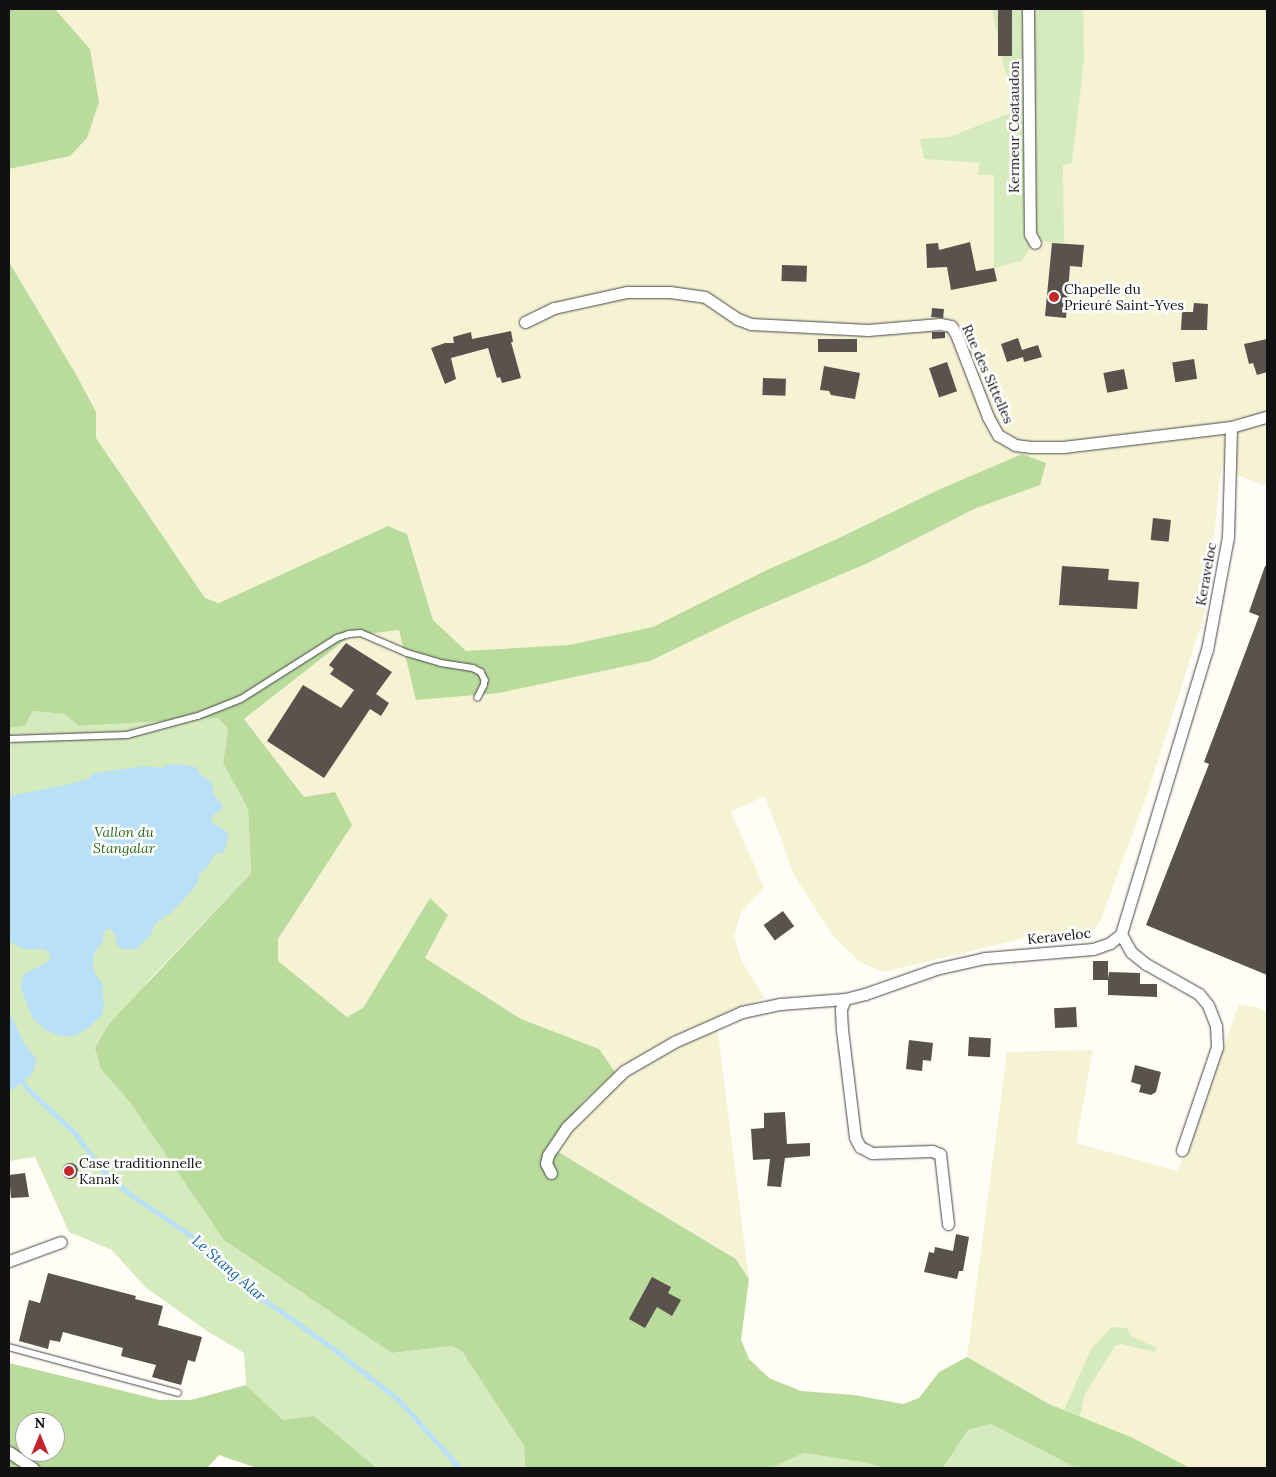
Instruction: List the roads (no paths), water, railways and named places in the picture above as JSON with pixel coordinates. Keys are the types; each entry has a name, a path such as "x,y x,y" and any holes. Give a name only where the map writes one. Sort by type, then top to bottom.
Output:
{"street":[{"name":"Kermeur Coataudon","path":"1028,9 1030,234 1035,243"},
{"name":"Rue des Sittelles","path":"525,322 554,308 627,292 670,292 705,297 750,324 868,330 940,324 951,326 956,334 988,417 998,435 1015,444 1063,447 1231,427 1267,417"},
{"name":"Keraveloc","path":"551,1173 546,1163 548,1155 567,1128 624,1070 674,1042 742,1012 780,1004 845,998 865,994 936,968 977,960 1092,949 1110,943 1121,934 1207,650 1228,537 1231,427"},
{"path":"1121,934 1131,952 1146,964 1199,994 1208,1004 1216,1026 1217,1046 1182,1150"},
{"path":"845,998 841,1009 842,1030 855,1136 860,1147 872,1153 932,1151 940,1154 948,1224"},
{"path":"9,1261 61,1242"},
{"path":"9,1452 34,1468"}],"lane":[{"path":"9,739 126,734 198,716 241,699 337,638 349,634 361,634 407,653 441,663 473,668 480,672 485,680 478,698"},
{"path":"9,1347 178,1393"}],"water":[{"path":"179,764 197,767 199,773 212,783 214,795 223,805 222,809 212,816 211,821 229,834 225,850 222,853 215,854 206,869 200,873 197,884 188,895 171,913 155,923 151,935 137,949 124,950 117,945 115,935 110,928 104,932 103,941 93,956 94,972 102,983 104,1006 101,1016 87,1029 75,1036 60,1036 47,1031 33,1019 20,987 24,974 48,962 51,957 45,949 23,949 9,941 9,796 70,784 90,778 92,774 102,772 143,766 163,768 166,765"},
{"path":"9,1011 24,1043 37,1060 32,1074 9,1092"}],"waterway":[{"name":"Le Stang Alar","path":"20,1078 28,1089 75,1133 103,1171 133,1196 198,1240 245,1286 333,1348 399,1400 460,1468"}],"place":[{"name":"Chapelle du Prieuré Saint-Yves","path":"1054,297"},
{"name":"Case traditionnelle Kanak","path":"69,1171"}],"park label":[{"name":"Vallon du Stangalar","path":"124,840"}]}
